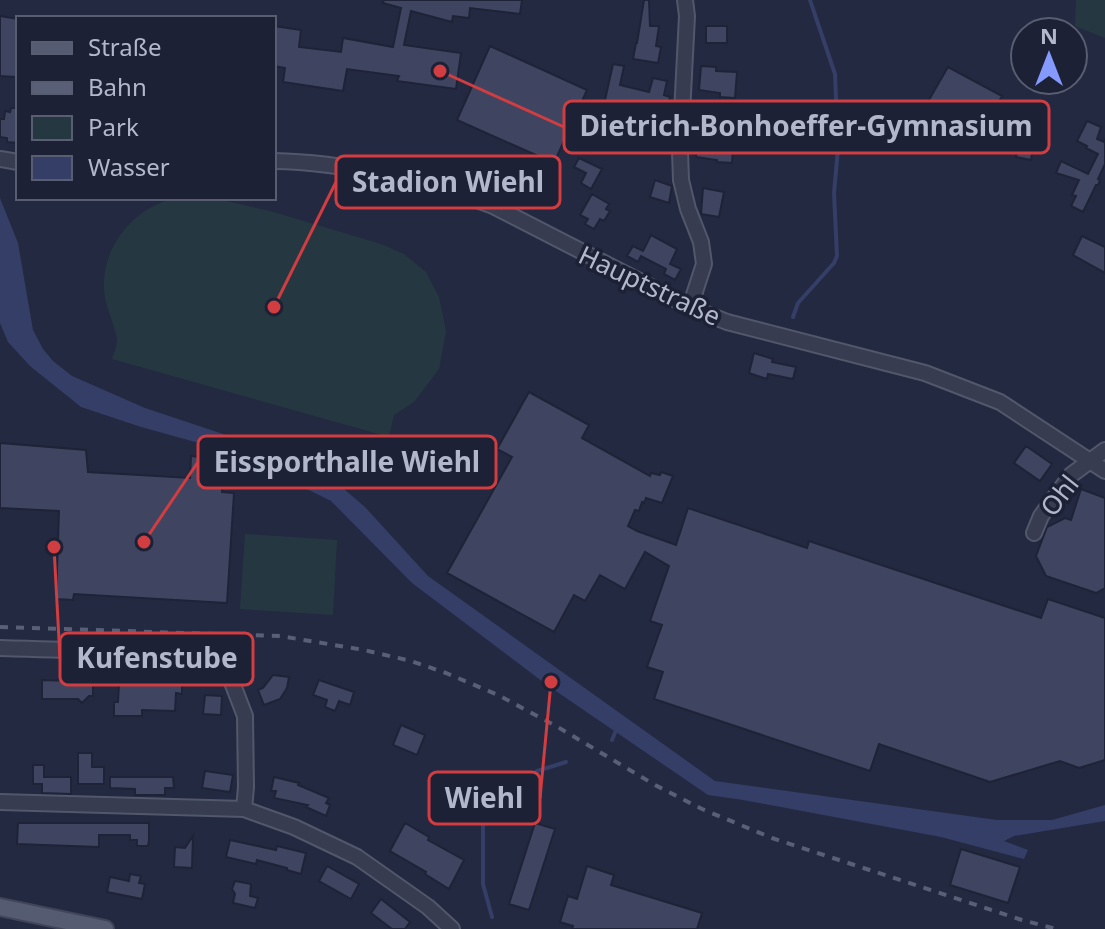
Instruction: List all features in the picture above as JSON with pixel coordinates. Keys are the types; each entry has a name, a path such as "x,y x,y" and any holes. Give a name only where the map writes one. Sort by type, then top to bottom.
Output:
{"main road":[{"path":"0,907 105,929"}],"street":[{"path":"685,0 681,180 701,242 704,264 690,307"},
{"name":"Hauptstraße","path":"276,161 352,169 471,197 690,307 727,322 925,373 1000,402 1105,471"},
{"name":"Ohl","path":"1034,533 1041,516 1071,475 1105,450"},
{"path":"0,648 181,648 223,659 245,716 244,809"},
{"path":"0,802 244,809 294,827 357,857 428,907 452,929"}],"green space":[{"path":"1076,0 1105,0 1105,38 1089,32 1089,16 1075,16"},
{"path":"221,200 270,211 381,244 404,254 426,272 439,297 446,331 439,369 414,402 394,415 389,437 112,359 117,340 106,303 104,283 110,253 137,217 163,202"},
{"path":"245,534 337,540 333,615 240,609"}],"water":[{"path":"0,198 18,243 33,330 53,361 72,376 145,408 235,438 337,483 365,507 428,576 715,781 997,820 1052,820 1105,805 1105,821 1014,836 1004,841 1028,850 1024,859 941,837 708,795 547,685 412,583 331,501 235,453 81,407 30,366 8,342 0,323"}],"building":[{"path":"384,0 522,0 520,14 470,8 469,18 453,16 452,22 411,11 404,45 461,53 456,89 397,81 399,76 347,69 343,91 283,82 285,68 276,66 276,26 301,30 299,47 341,52 343,38 393,47 401,8 383,3"},
{"path":"644,0 649,0 650,26 659,26 656,46 661,47 658,63 633,59"},
{"path":"0,16 16,19 16,77 0,76"},
{"path":"706,26 727,26 727,43 706,43"},
{"path":"490,46 587,90 554,163 457,120"},
{"path":"613,64 624,66 620,85 649,92 653,78 667,81 664,95 670,97 660,140 639,135 646,109 618,102 614,121 601,118"},
{"path":"701,66 716,67 716,71 737,72 735,98 699,90"},
{"path":"948,67 1002,96 980,135 926,105"},
{"path":"11,108 16,108 16,143 0,137 0,119 4,119 5,111 10,112"},
{"path":"1087,121 1101,127 1097,139 1104,142 1105,139 1105,164 1083,212 1071,206 1079,180 1056,173 1061,161 1088,174 1098,154 1077,141"},
{"path":"1021,132 1035,135 1031,160 1016,157"},
{"path":"697,133 734,135 732,163 696,157"},
{"path":"579,158 602,169 591,189 581,183 586,173 574,167"},
{"path":"655,180 672,186 669,203 650,197"},
{"path":"703,188 724,192 719,217 701,214"},
{"path":"592,194 609,204 606,209 610,211 594,229 585,224 588,219 580,215"},
{"path":"651,235 677,249 670,264 681,269 675,280 664,274 666,269 641,256 638,262 627,256 633,246 643,251"},
{"path":"1082,236 1105,247 1105,273 1073,255"},
{"path":"754,353 773,359 772,362 796,367 793,379 768,374 767,379 749,373"},
{"path":"529,392 589,425 582,438 650,476 651,473 660,475 661,472 673,476 662,503 646,498 639,511 635,510 628,526 637,531 676,545 688,508 807,548 809,541 1041,618 1048,599 1105,618 1105,760 1079,768 1060,761 990,782 879,744 870,771 654,699 663,672 647,667 662,625 650,621 669,566 645,552 625,589 600,575 585,601 574,595 554,632 447,573 512,457 497,449"},
{"path":"0,443 86,450 88,472 190,478 191,456 224,460 222,492 234,493 227,603 74,594 73,600 56,599 59,511 0,508"},
{"path":"1026,446 1052,464 1040,481 1014,463"},
{"path":"1081,489 1105,498 1105,588 1096,593 1046,576 1036,556 1047,527 1065,518 1071,520"},
{"path":"153,658 165,659 165,683 182,683 182,694 176,693 175,711 142,710 142,716 114,716 119,684 153,682"},
{"path":"72,660 93,663 93,696 82,703 78,699 42,699 42,680 72,681"},
{"path":"273,675 289,677 287,688 280,699 264,705 258,690"},
{"path":"319,680 354,692 350,705 339,701 335,711 325,707 327,700 313,695"},
{"path":"205,695 222,696 221,715 203,714"},
{"path":"401,725 425,735 417,755 393,745"},
{"path":"78,753 92,753 92,767 104,767 104,784 78,784"},
{"path":"33,765 44,765 44,777 71,777 71,794 42,793 42,784 33,784"},
{"path":"205,771 233,775 230,792 202,788"},
{"path":"110,777 173,777 174,788 165,788 165,795 135,795 135,789 110,788"},
{"path":"274,777 299,783 329,798 326,816 306,807 308,805 274,798 276,791 271,791"},
{"path":"18,823 149,823 149,840 148,846 137,846 137,840 130,840 130,835 99,835 99,847 17,844"},
{"path":"405,823 464,860 449,889 390,851"},
{"path":"535,823 555,829 529,910 509,904"},
{"path":"193,836 192,868 174,867 175,847 185,848"},
{"path":"230,840 306,853 301,874 257,860 256,864 226,857"},
{"path":"961,849 1020,867 1008,903 950,885"},
{"path":"327,866 359,884 351,899 319,881"},
{"path":"587,866 614,875 611,885 702,913 697,929 572,929 573,926 560,922 568,896 577,899"},
{"path":"130,874 141,876 139,883 145,884 142,899 107,892 110,877 129,881"},
{"path":"235,881 251,884 250,896 258,898 255,908 233,903"},
{"path":"381,899 410,922 405,929 392,929 371,913"}],"waterway":[{"path":"793,317 798,303 837,256 835,74 810,0"},
{"path":"612,740 617,728"},
{"path":"492,917 483,884 483,822 495,800 537,771 566,762"}],"railway":[{"path":"0,627 280,636 411,661 498,695 702,809 772,838 1056,929"}],"place":[{"name":"Dietrich-Bonhoeffer-Gymnasium","path":"440,71"},
{"name":"Stadion Wiehl","path":"274,307"},
{"name":"Eissporthalle Wiehl","path":"144,542"},
{"name":"Kufenstube","path":"54,547"},
{"name":"Wiehl","path":"551,682"}]}
